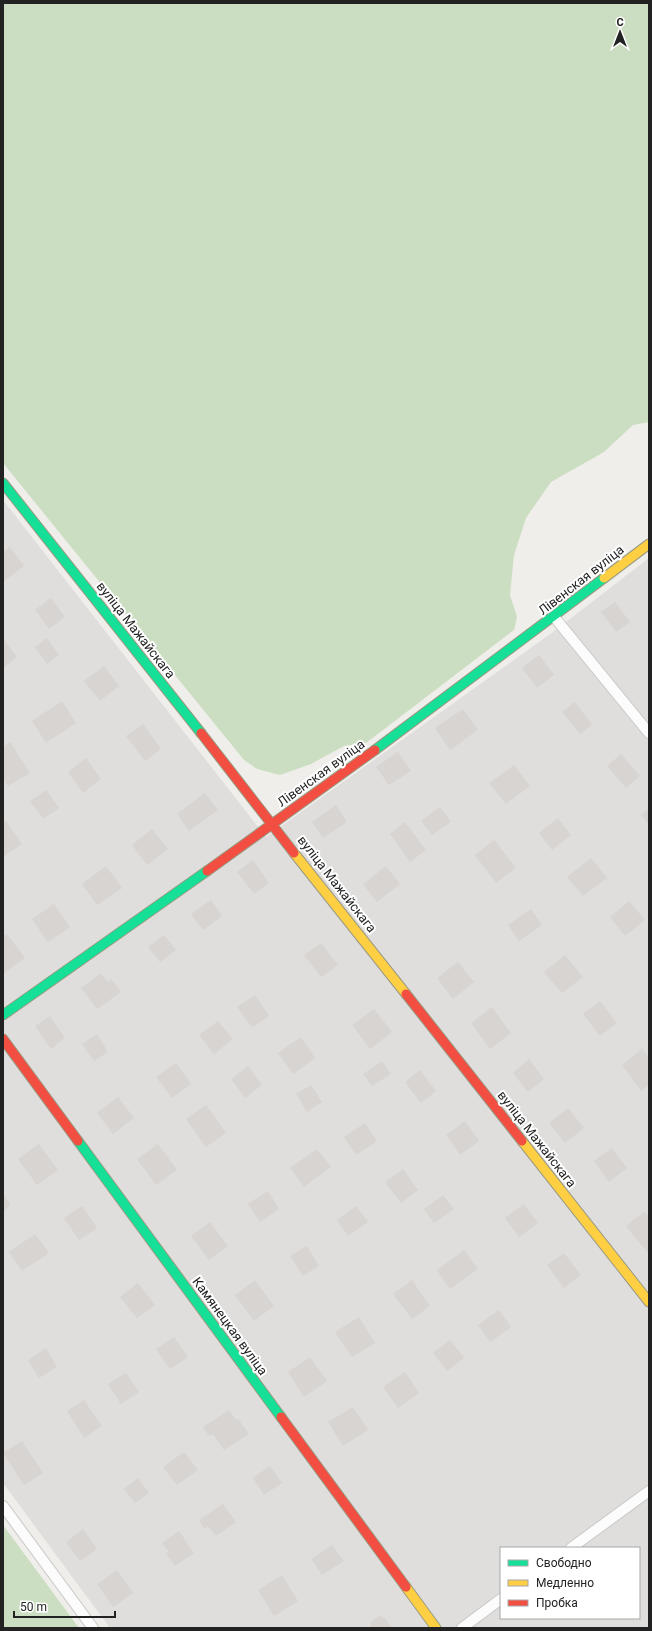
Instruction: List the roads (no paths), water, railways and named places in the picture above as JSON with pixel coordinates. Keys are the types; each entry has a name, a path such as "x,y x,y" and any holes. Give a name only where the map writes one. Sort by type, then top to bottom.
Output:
{"street":[{"name":"вуліца Мажайскага","path":"3,483 649,1302"},
{"name":"Лівенская вуліца","path":"3,1015 273,824 555,618 649,544"},
{"path":"555,618 649,733"},
{"name":"Камянецкая вуліца","path":"3,1039 436,1628"},
{"path":"572,1547 649,1491"},
{"path":"3,1506 93,1628"},
{"path":"462,1628 500,1600"}]}
